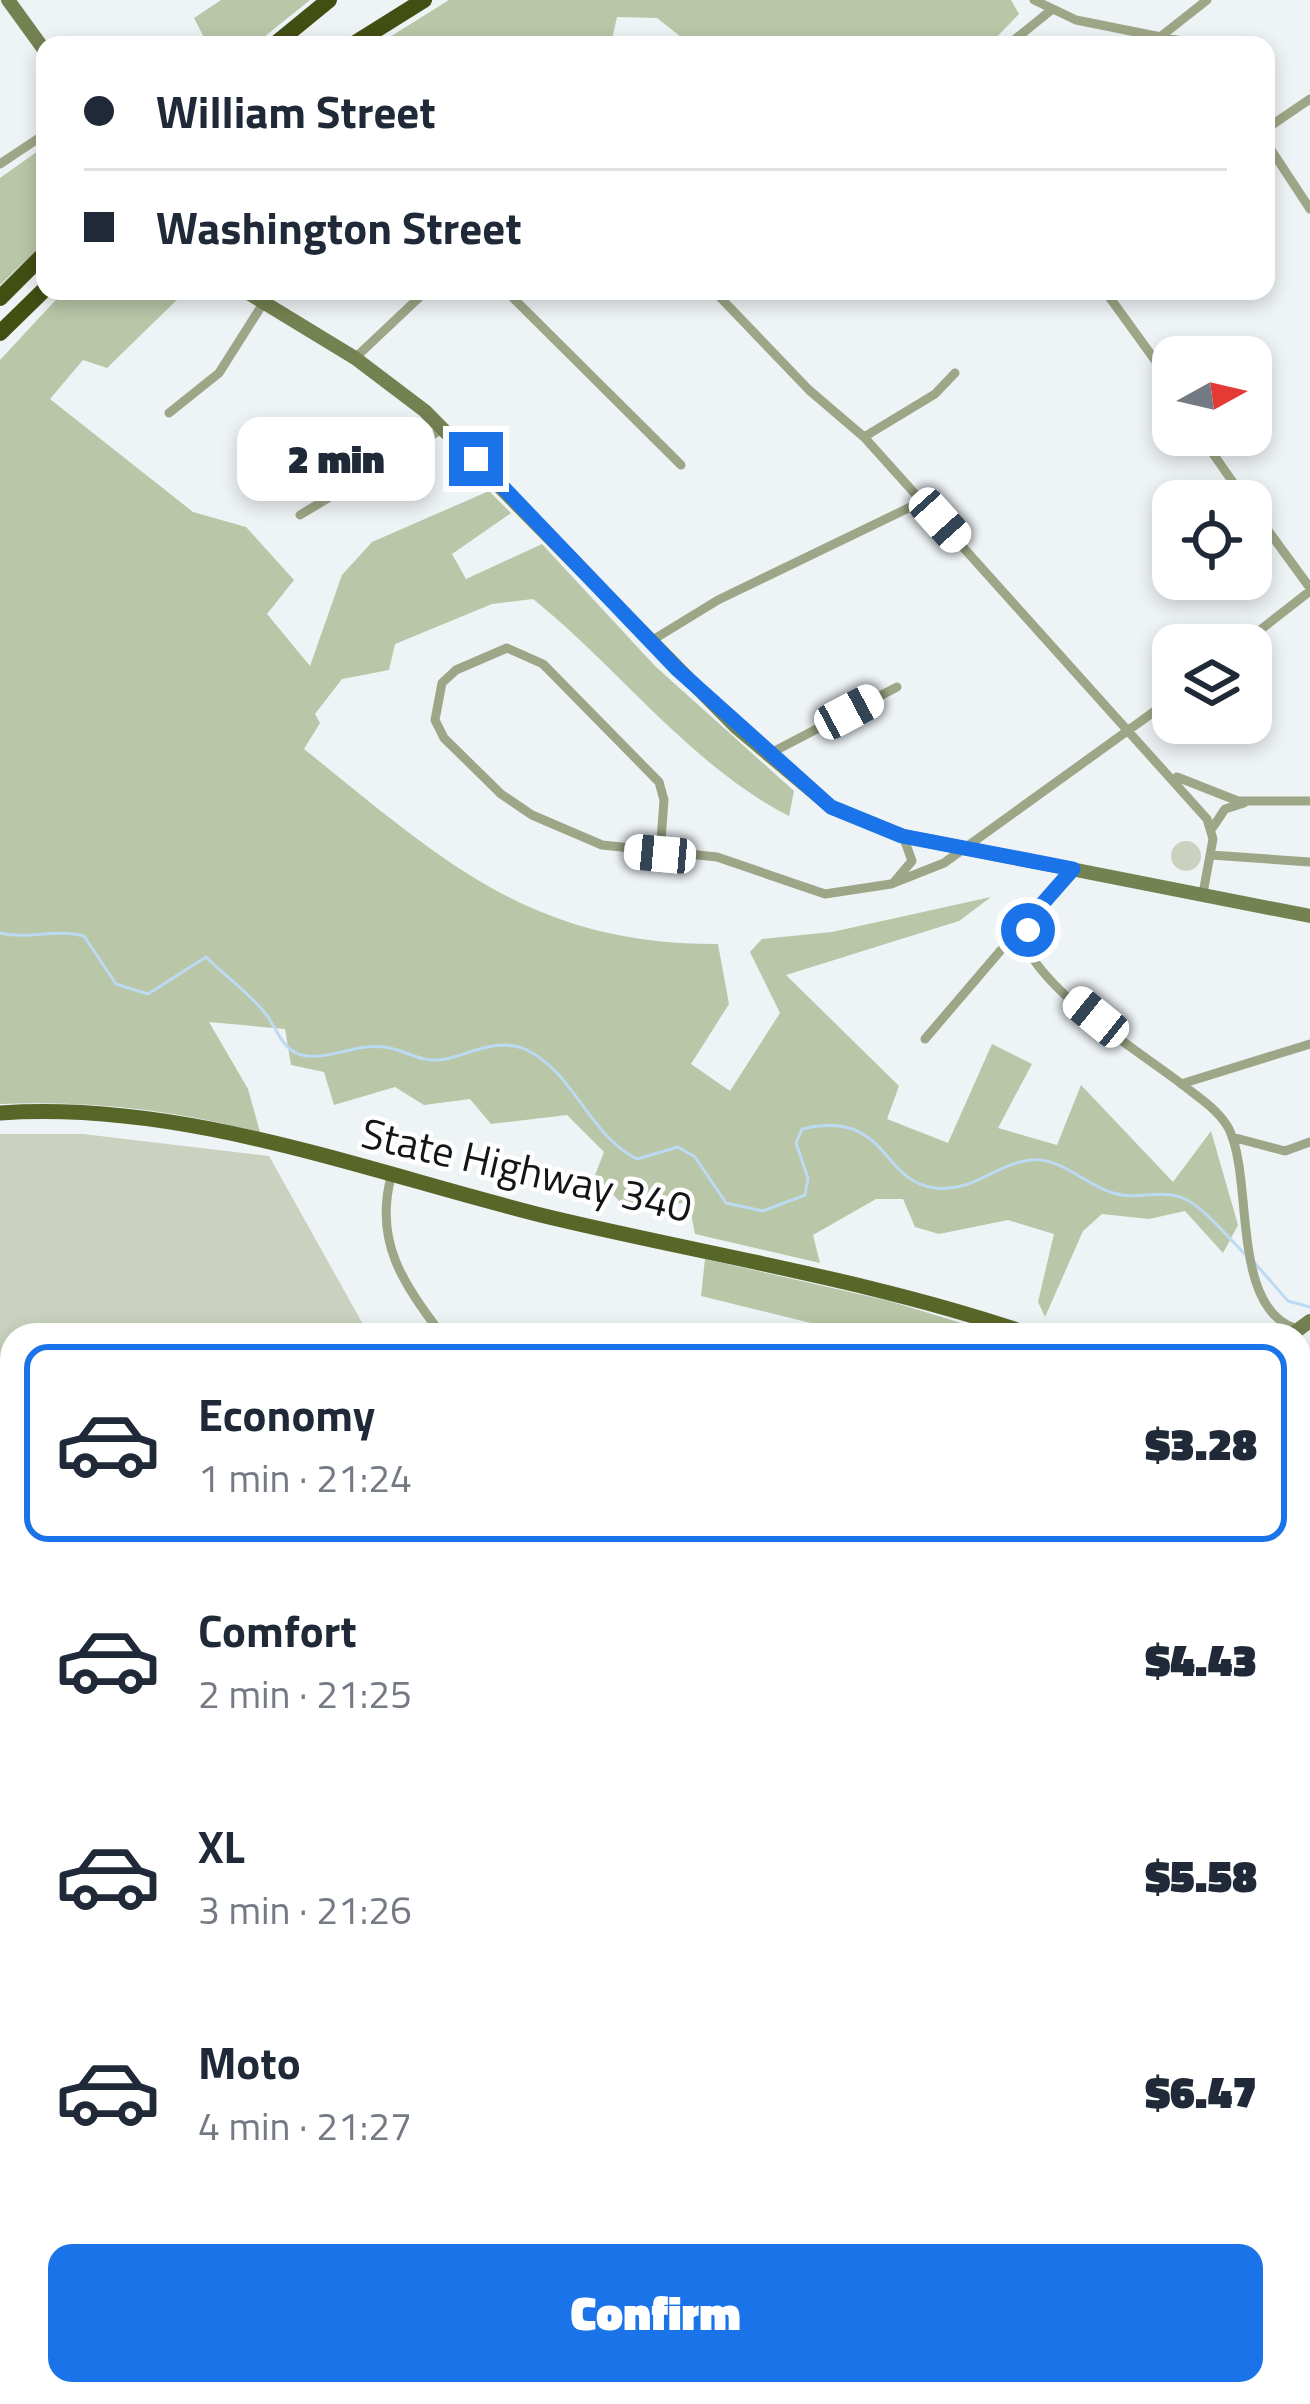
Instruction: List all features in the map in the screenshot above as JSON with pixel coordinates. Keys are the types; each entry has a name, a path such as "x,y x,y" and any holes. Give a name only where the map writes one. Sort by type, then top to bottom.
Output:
{"highway":[{"path":"285,36 329,0"},
{"path":"366,36 424,0"},
{"path":"0,298 36,262"},
{"path":"0,333 36,298"}],"main road":[{"path":"8,0 36,39"},
{"path":"261,300 356,358 444,428 649,642 767,755 831,807 902,836 1310,916"},
{"name":"State Highway 340","path":"0,1113 70,1111 164,1121 568,1221 745,1256 988,1323"}],"street":[{"path":"1034,0 1050,11 1140,36"},
{"path":"1159,36 1207,0"},
{"path":"1019,36 1050,11"},
{"path":"1275,123 1310,99"},
{"path":"0,164 36,140"},
{"path":"1275,156 1310,209"},
{"path":"356,358 417,300"},
{"path":"515,300 681,465"},
{"path":"723,300 809,390 864,437 1132,730 1213,826"},
{"path":"1112,300 1152,356"},
{"path":"170,413 220,373 264,302"},
{"path":"864,437 934,394 955,373"},
{"path":"299,515 444,428"},
{"path":"649,642 718,600 923,501"},
{"path":"1267,624 1310,590 1272,536"},
{"path":"660,854 664,800 658,782 543,664 507,648 456,670 442,683 435,720 444,738 501,794 584,839 660,854 730,860 825,894 891,884 927,872 1152,714"},
{"path":"767,755 897,688"},
{"path":"1166,770 1202,790 1249,802 1310,801"},
{"path":"1203,893 1213,826 1225,809 1249,802"},
{"path":"891,884 912,861 902,836"},
{"path":"1211,855 1310,862"},
{"path":"1073,869 1037,910 1027,934 1032,958 1048,977 1219,1115 1232,1137 1251,1264 1264,1298 1286,1323"},
{"path":"925,1039 1001,950 1027,934"},
{"path":"1181,1084 1310,1044"},
{"path":"1232,1137 1285,1150 1310,1142"},
{"path":"391,1177 383,1230 433,1323"}],"green space":[{"path":"221,0 310,0 265,36 203,36 194,18"},
{"path":"449,0 1011,0 1019,14 998,36 680,36 657,18 617,17 613,36 391,36"},
{"path":"36,152 36,251 0,285 0,178"},
{"path":"56,300 177,300 107,368 83,360 50,399 193,512 246,527 294,580 267,614 310,666 342,575 372,542 489,491 511,513 452,554 466,579 542,544 655,666 794,791 789,816 753,795 688,744 533,599 492,604 395,644 389,670 342,679 315,714 320,723 304,749 446,859 541,912 593,929 652,940 718,944 729,1004 691,1064 730,1091 780,1013 750,952 762,939 832,932 991,897 959,921 786,975 899,1086 887,1119 948,1143 992,1044 1032,1064 998,1128 1057,1145 1081,1085 1173,1182 1211,1131 1238,1225 1223,1253 1185,1211 1149,1219 1102,1214 1083,1231 1045,1317 1038,1302 1054,1234 1008,1220 939,1234 915,1227 903,1199 876,1199 813,1235 820,1263 695,1234 689,1203 623,1205 595,1175 604,1152 567,1115 491,1124 470,1099 424,1105 395,1087 334,1105 324,1072 291,1065 285,1029 209,1022 248,1089 260,1132 131,1108 0,1104 0,360"},
{"path":"1186,841 1197,845 1201,856 1197,867 1186,871 1175,867 1171,856 1175,845"},
{"path":"0,1134 83,1134 269,1156 362,1323 0,1323"},
{"path":"705,1259 889,1301 961,1323 811,1323 701,1296"}],"waterway":[{"path":"0,933 84,936 116,984 148,994 206,957 259,1006 285,1044 302,1055 374,1046 437,1060 496,1046 517,1046 558,1074 620,1148 637,1159 678,1147 695,1157 726,1203 763,1211 805,1195 808,1178 796,1143 802,1129 830,1126 868,1137 903,1173 935,1188 961,1186 1018,1163 1041,1160 1113,1193 1176,1196 1201,1210 1246,1255"},
{"path":"1253,1261 1288,1301 1310,1307"}],"route":[{"path":"476,459 736,728 831,807 862,824 902,836 1073,869 1037,910 1028,930"}]}
